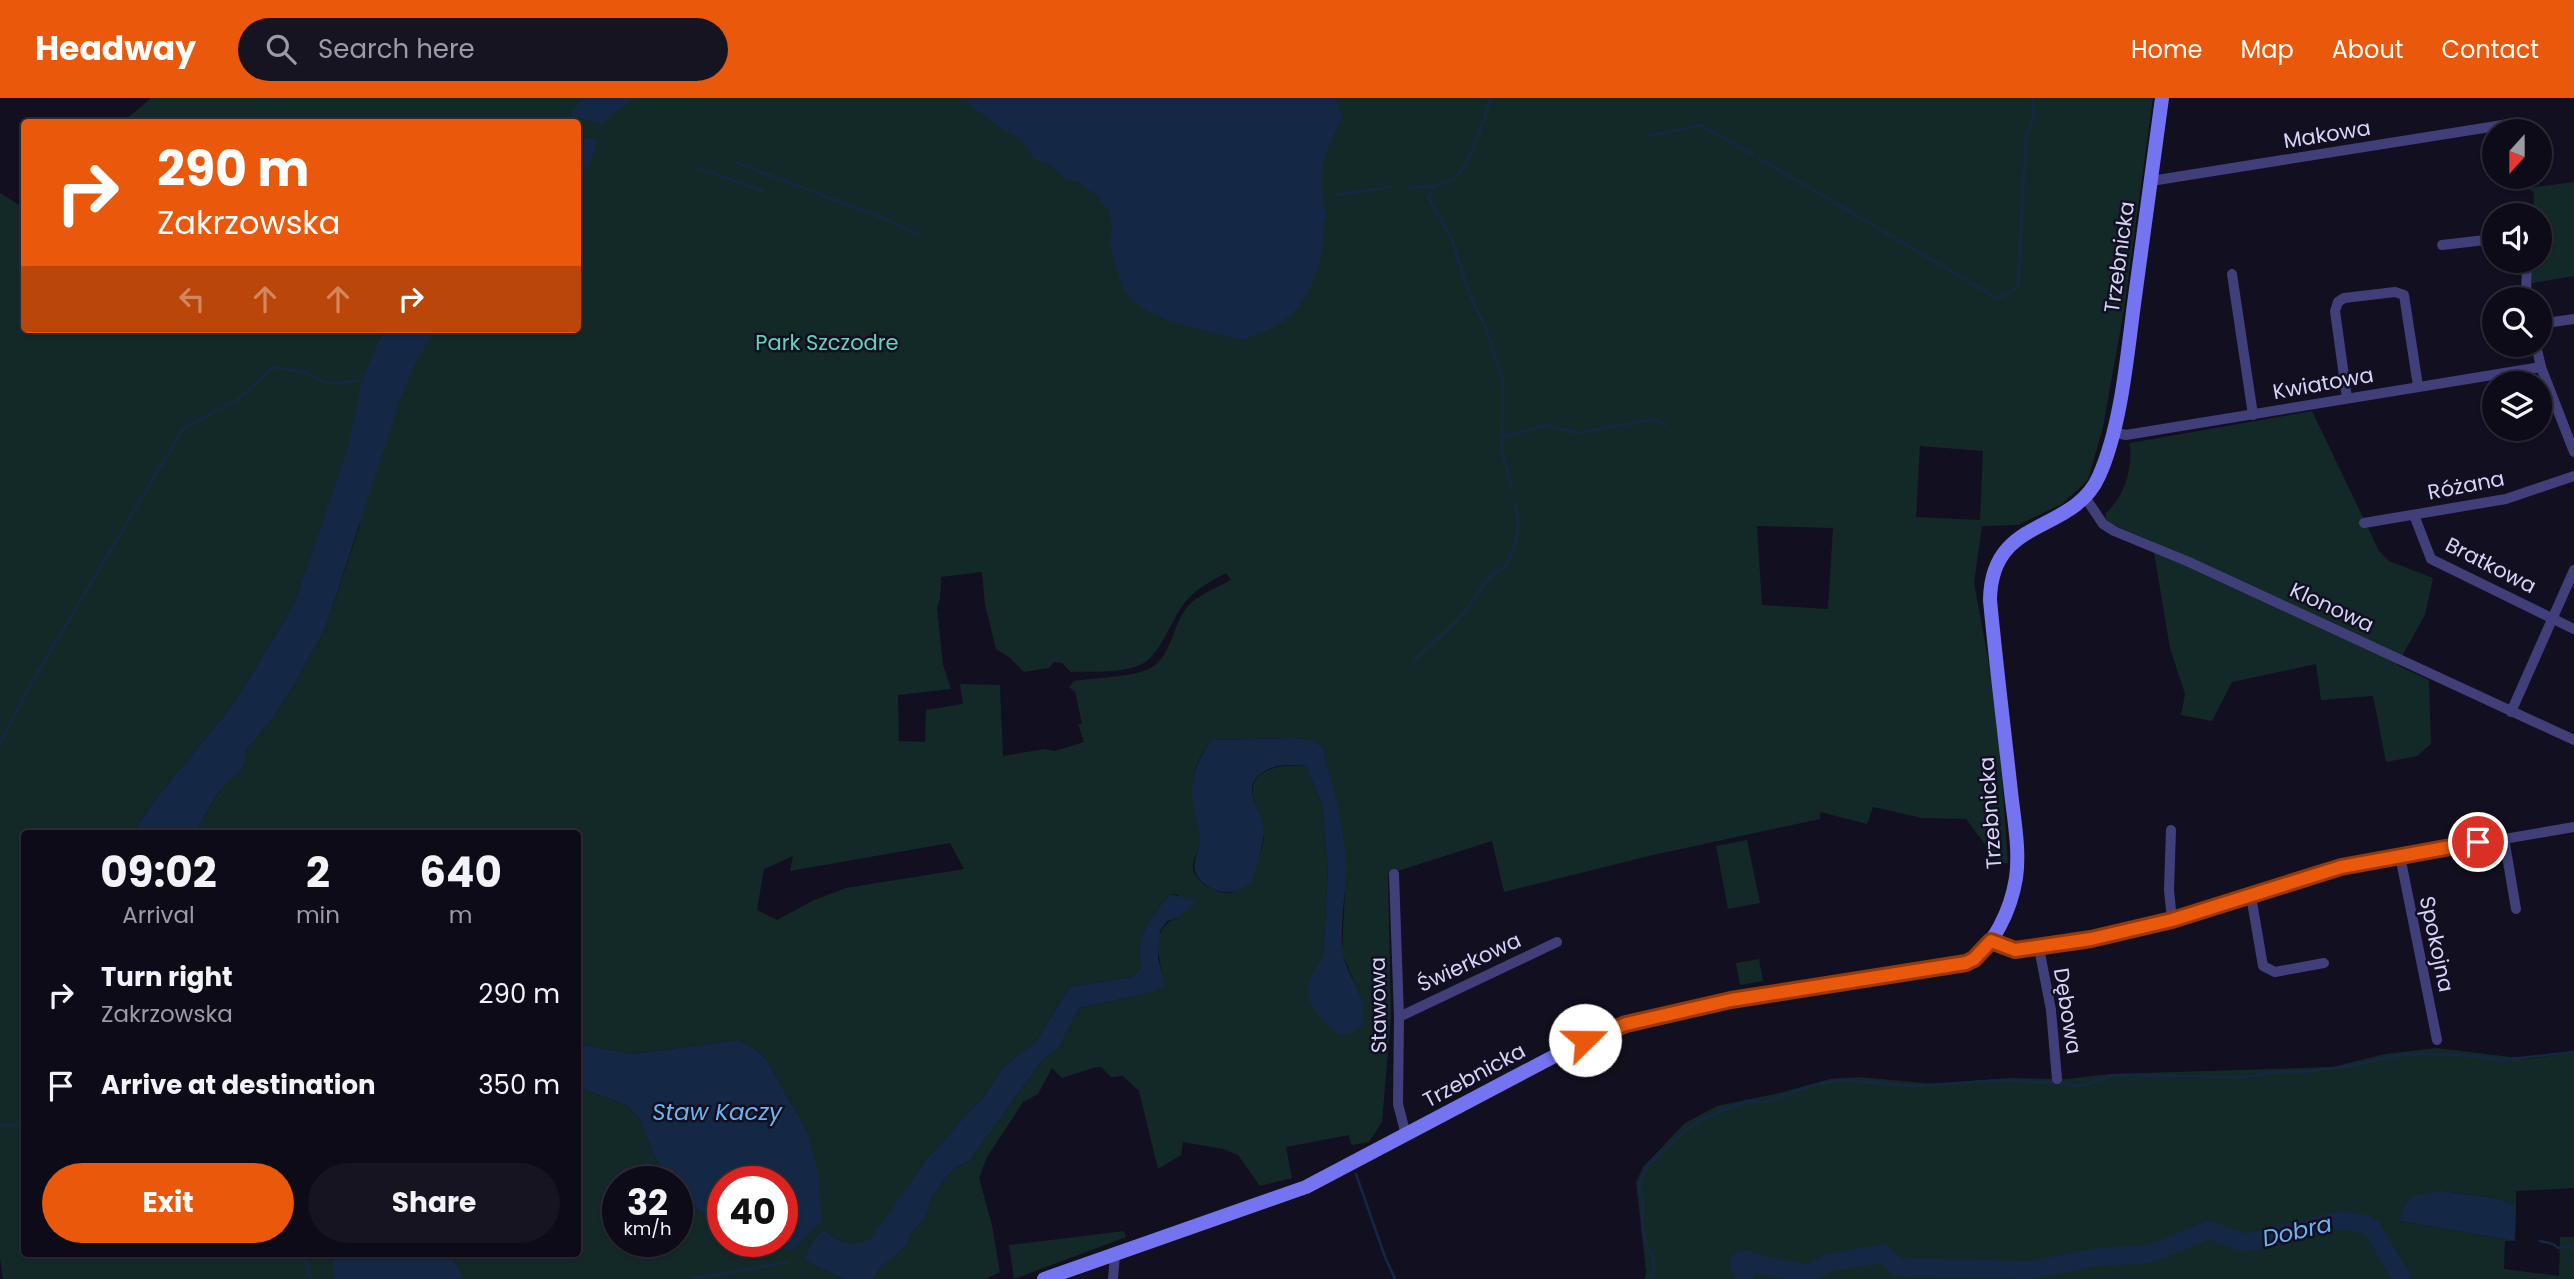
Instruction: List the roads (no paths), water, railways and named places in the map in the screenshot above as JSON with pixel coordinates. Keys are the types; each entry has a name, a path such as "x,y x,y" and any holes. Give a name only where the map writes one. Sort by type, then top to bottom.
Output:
{"street":[{"name":"Trzebnicka","path":"1044,1279 1306,1187 1569,1048 1613,1028 1731,1000 1966,963 1974,959 1991,941 2004,916 2015,884 2017,856 1990,600 1991,578 2007,547 2085,497 2100,475 2112,432 2127,357 2162,98"},
{"name":"Makowa","path":"2151,181 2482,128"},
{"path":"2442,245 2482,240"},
{"path":"2232,274 2253,415"},
{"path":"2347,398 2335,311 2338,302 2344,299 2395,292 2404,295 2418,386"},
{"path":"2552,323 2574,320"},
{"path":"2539,357 2574,452"},
{"name":"Kwiatowa","path":"2112,432 2126,435 2541,367"},
{"name":"Różana","path":"2364,523 2506,499 2574,477"},
{"name":"Klonowa","path":"2085,497 2104,524 2123,536 2158,548 2574,740"},
{"name":"Bratkowa","path":"2414,515 2431,559 2574,629"},
{"path":"2511,712 2574,570"},
{"path":"1991,941 2015,950 2103,937 2172,920 2341,867 2574,827"},
{"path":"2171,830 2169,890 2172,920"},
{"path":"2504,838 2516,909"},
{"name":"Spokojna","path":"2400,856 2437,1040"},
{"name":"Stawowa","path":"1394,874 1399,1017 1398,1104 1406,1135"},
{"path":"2252,895 2263,966 2275,972 2324,963"},
{"name":"Świerkowa","path":"1399,1017 1557,942"},
{"name":"Dębowa","path":"2039,948 2051,1010 2057,1079"},
{"path":"1113,1279 1115,1255"}],"water":[{"path":"583,98 633,98 601,124 570,115"},
{"path":"967,98 1336,98 1342,118 1323,166 1322,189 1327,218 1324,220 1320,257 1308,292 1284,320 1248,339 1197,329 1147,311 1132,300 1123,287 1113,260 1110,243 1112,224 1108,210 1096,195 1077,181 1067,180 1048,164 1035,160 1019,137 1002,129 969,104"},
{"path":"581,137 597,141 591,162 581,175"},
{"path":"382,333 434,333 418,358 401,397 326,627 295,683 272,719 245,752 241,772 220,791 197,830 134,830 155,800 234,703 294,604 348,447 362,380"},
{"path":"1212,740 1313,740 1323,748 1344,838 1346,868 1342,945 1345,962 1362,1003 1363,1019 1354,1032 1343,1035 1339,1035 1316,1013 1308,997 1308,982 1323,956 1328,870 1322,805 1306,766 1286,765 1273,768 1256,778 1253,797 1264,833 1253,877 1244,888 1228,892 1213,889 1200,880 1195,870 1200,837 1192,794 1194,775"},
{"path":"1170,894 1196,901 1178,918 1167,921 1160,931 1158,958 1164,982 1161,988 1154,992 1079,1008 1059,1047 1040,1063 970,1160 952,1170 932,1196 926,1216 910,1235 907,1246 880,1268 874,1279 843,1279 803,1260 812,1242 823,1230 846,1243 857,1243 871,1238 928,1157 983,1097 1002,1068 1036,1041 1070,987 1132,977 1139,970 1144,932"},
{"name":"Staw Kaczy","path":"738,1040 754,1048 766,1059 806,1129 818,1173 822,1221 798,1245 798,1166 707,1166 707,1214 700,1211 693,1204 693,1166 661,1166 640,1120 628,1106 581,1088 581,1045 633,1054"},
{"path":"2442,1191 2496,1198 2516,1206 2515,1241 2400,1221 2406,1205 2413,1197"},
{"path":"334,1257 451,1257 461,1273 461,1279 334,1279"}],"waterway":[{"path":"1411,188 1441,184 1457,175 1475,144 1491,98"},
{"path":"1759,158 1998,299 2018,287 2026,136 2034,116 2032,98"},
{"path":"1648,136 1700,125 1754,155"},
{"path":"734,162 875,215 917,234"},
{"path":"695,167 762,191"},
{"path":"1435,186 1428,197 1452,240 1503,381 1502,437 1547,425 1577,433 1654,419 1666,426"},
{"path":"1336,195 1391,187"},
{"path":"0,743 36,675 183,429 237,400 274,367 308,373 324,382 333,383"},
{"path":"336,383 363,380"},
{"path":"1502,437 1502,452 1512,488"},
{"path":"1414,660 1459,619 1491,576 1506,567 1517,536 1515,503"},
{"path":"2060,1083 2077,1086 2112,1075 2245,1077 2276,1072 2305,1072 2404,1054 2462,1055 2503,1060 2574,1052"},
{"path":"1651,1279 1654,1265 1643,1232 1643,1205 1639,1189 1642,1177 1649,1164 1700,1120 1747,1101 1766,1102 1811,1086 1839,1080 1913,1086 2001,1080 2055,1083"},
{"path":"0,1125 21,1125"},
{"path":"1356,1174 1395,1279"},
{"name":"Dobra","path":"1743,1279 1745,1273 1739,1265 1740,1261 1746,1259 1809,1274 1828,1263 1884,1253 1897,1267 2030,1270 2097,1257 2150,1254 2209,1230 2246,1243 2341,1220 2372,1228 2402,1279"},
{"path":"2540,1241 2558,1248 2569,1246 2574,1249"},
{"path":"304,1257 311,1279"},
{"path":"692,1279 788,1262"}],"park label":[{"name":"Park Szczodre","path":"827,342"}]}
